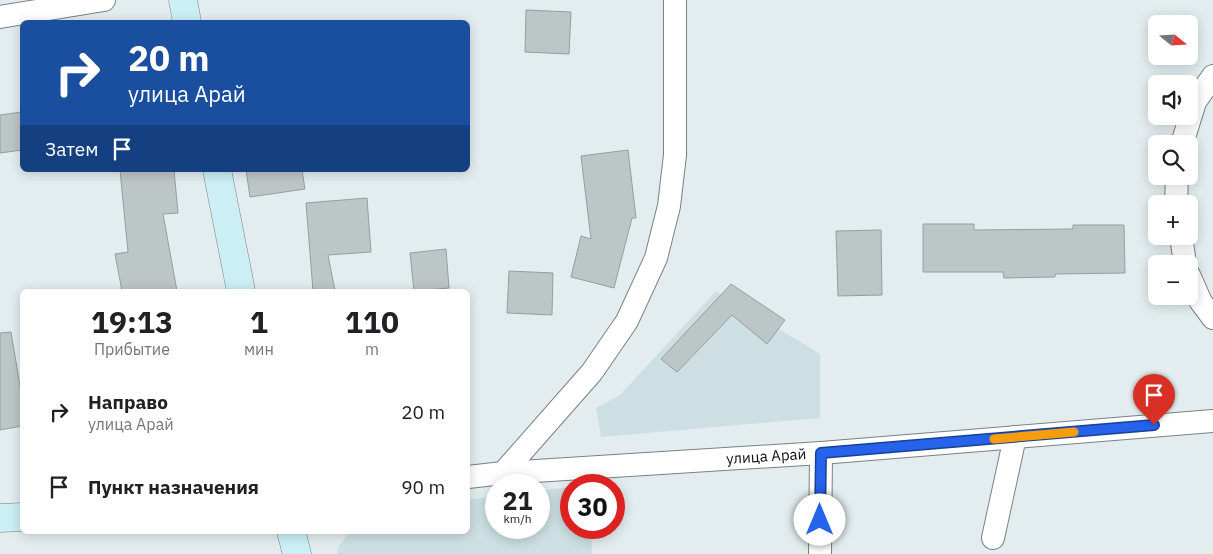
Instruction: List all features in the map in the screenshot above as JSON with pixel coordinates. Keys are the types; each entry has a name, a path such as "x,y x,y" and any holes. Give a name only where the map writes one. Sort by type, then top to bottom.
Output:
{"main road":[{"path":"183,0 187,20"},
{"path":"217,172 241,289"},
{"path":"0,518 20,517"},
{"path":"292,534 296,554"}],"street":[{"path":"0,17 104,0"},
{"path":"503,473 592,372 627,320 656,258 669,206 674,155 675,0"},
{"path":"1185,135 1195,102 1213,76"},
{"path":"1198,295 1213,318"},
{"name":"улица Арай","path":"470,476 821,453 1213,421"},
{"path":"993,538 1016,437"},
{"path":"820,554 821,453"}],"shaded area":[{"path":"716,291 820,354 820,418 601,437 596,408 620,395"},
{"path":"560,488 560,539 591,539 592,554 337,554 338,547 348,534 470,534 470,500 485,498 485,539 550,539 550,490"}],"building":[{"path":"526,10 571,12 569,54 525,52"},
{"path":"20,112 20,150 0,153 0,115"},
{"path":"628,150 636,218 632,218 614,288 571,277 581,236 591,239 581,156"},
{"path":"120,172 174,172 178,213 163,214 177,289 122,289 115,254 128,252"},
{"path":"246,172 302,172 305,189 250,197"},
{"path":"367,198 371,252 328,255 335,289 313,289 306,203"},
{"path":"923,224 974,224 974,230 1073,229 1073,225 1124,225 1125,273 1055,274 1055,277 1004,278 1003,272 923,272"},
{"path":"881,230 882,295 838,296 836,231"},
{"path":"446,249 449,288 414,289 410,253"},
{"path":"509,271 553,273 552,315 507,313"},
{"path":"731,284 785,320 767,344 732,315 677,372 661,359"},
{"path":"11,332 20,386 20,426 0,430 0,333"}],"slow traffic":[{"path":"994,439 1074,432"}],"route":[{"path":"820,520 821,453 1154,425"}]}
